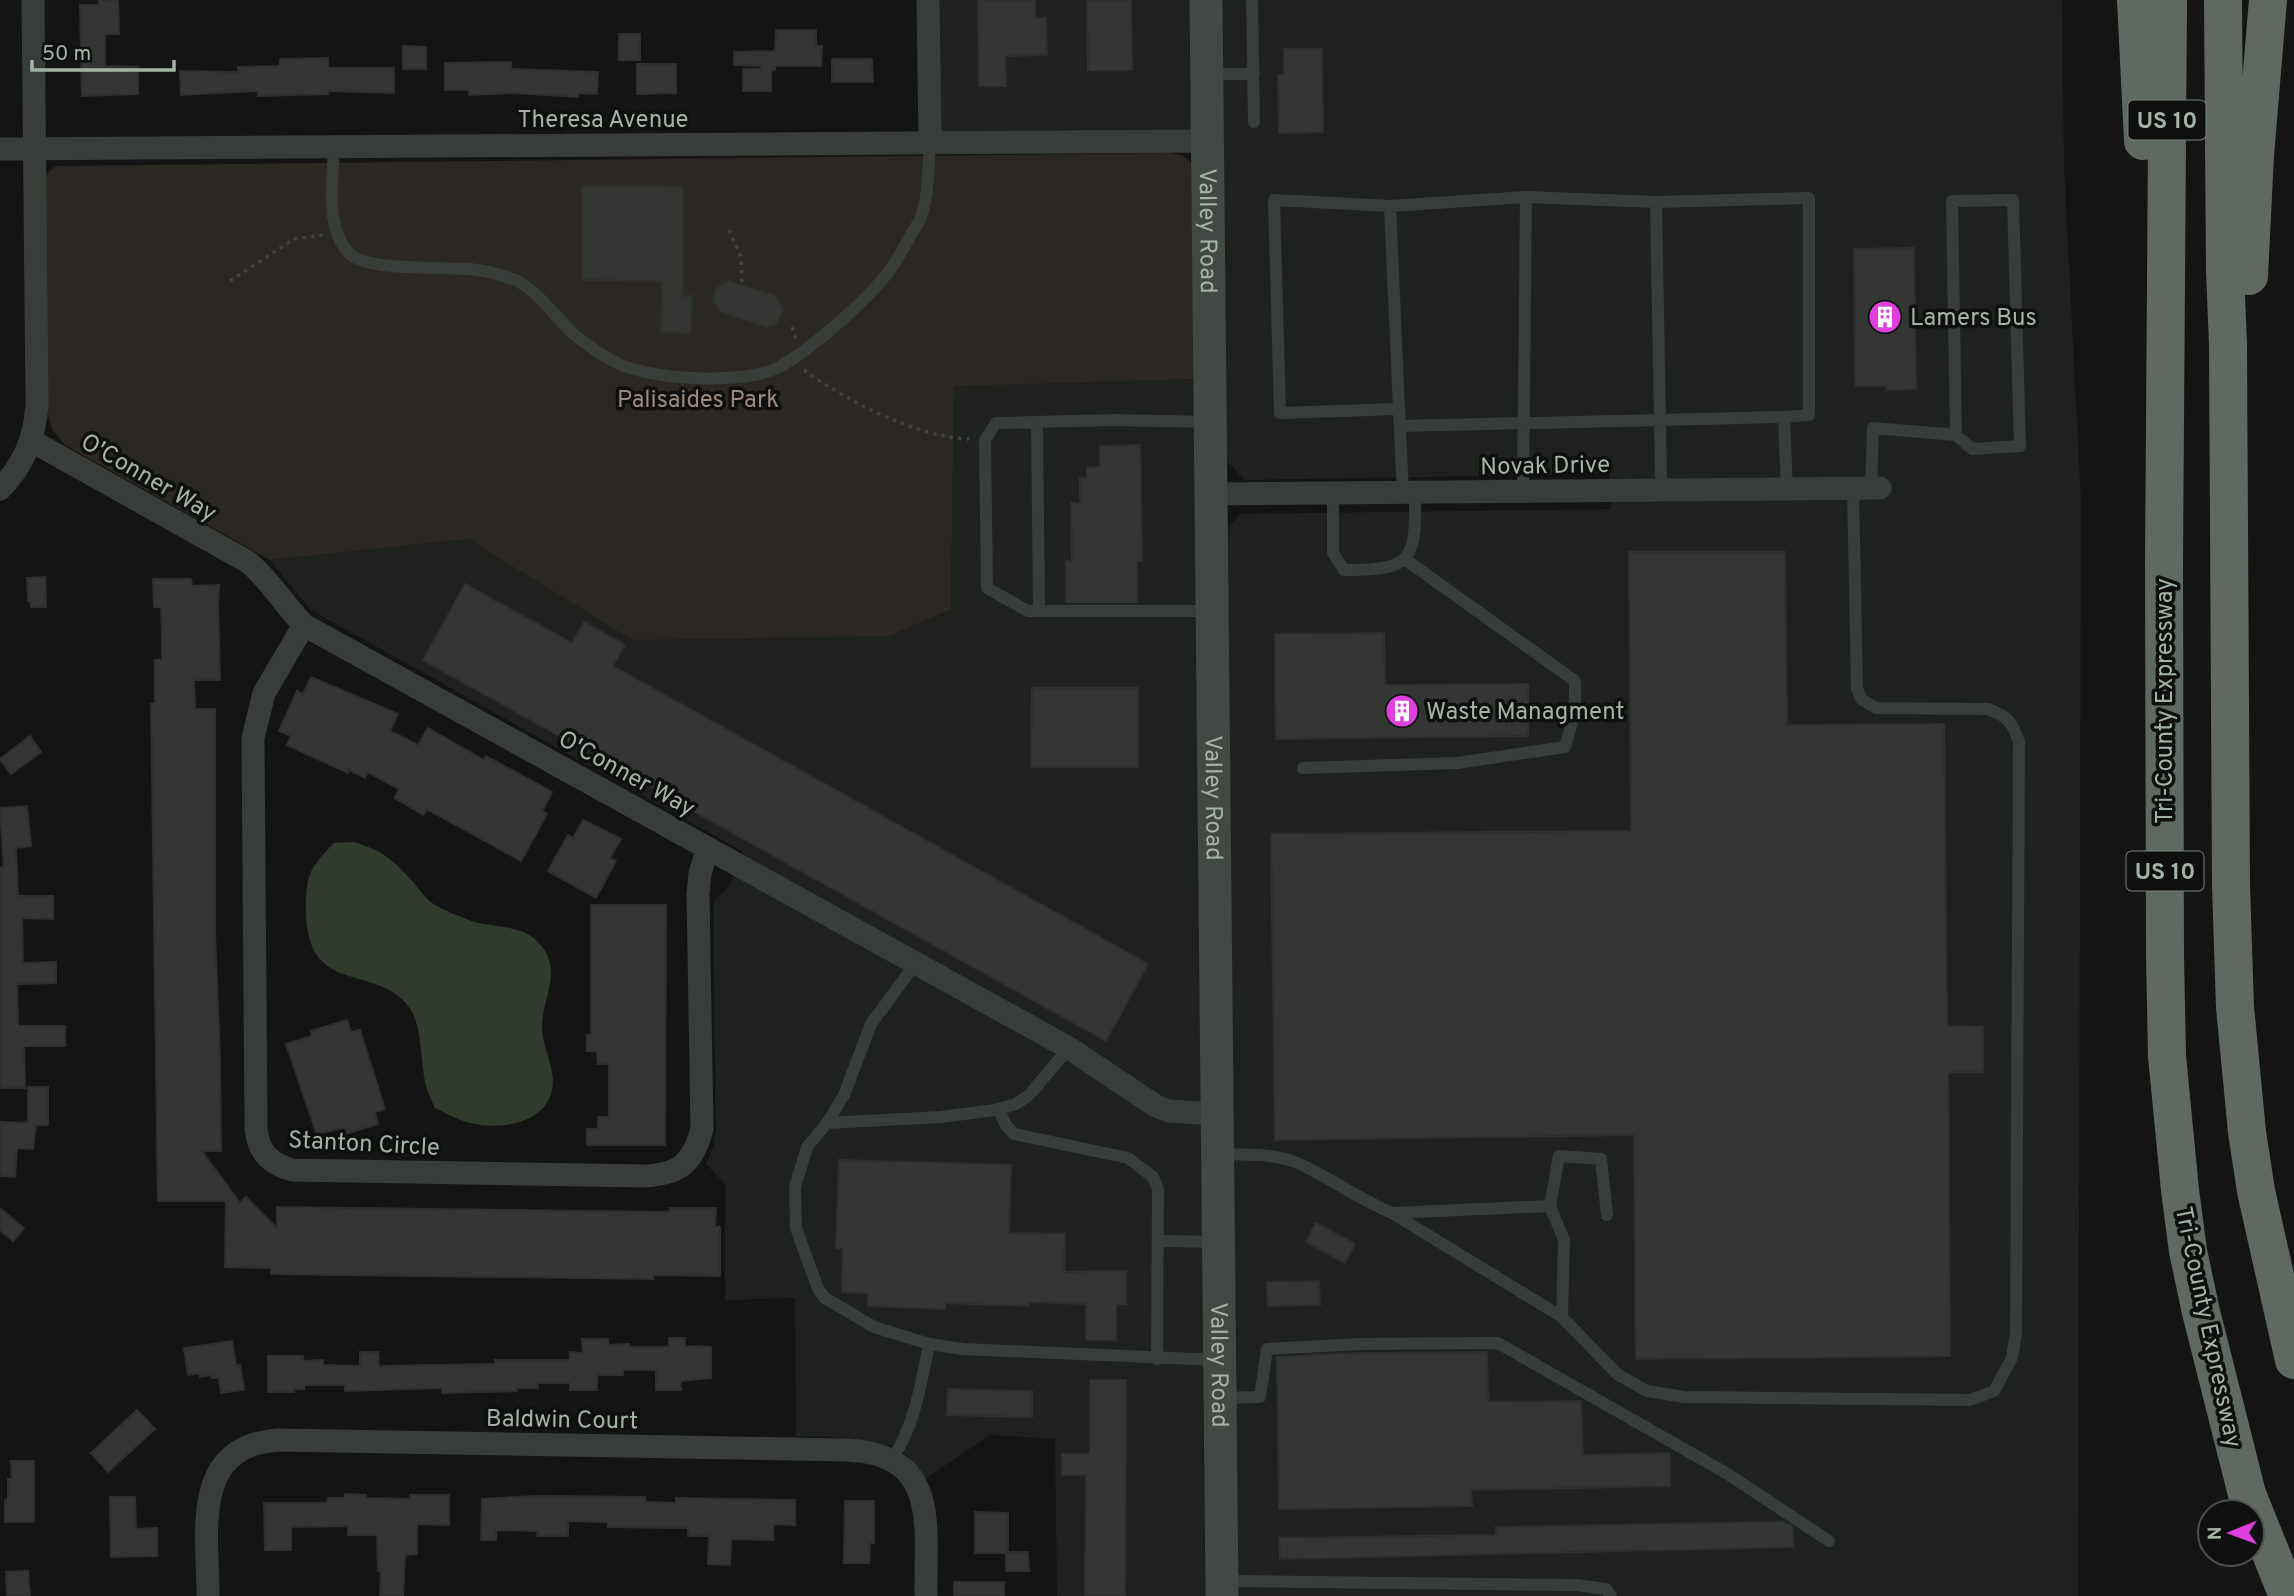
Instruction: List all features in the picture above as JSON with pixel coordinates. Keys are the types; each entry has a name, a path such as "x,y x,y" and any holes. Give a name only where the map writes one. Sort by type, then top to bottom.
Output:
{"highway":[{"path":"2136,0 2146,195 2165,240"},
{"name":"Tri-County Expressway","path":"2168,0 2165,240 2167,1056 2188,1251 2246,1498"},
{"path":"2223,0 2228,345"},
{"path":"2228,345 2249,278 2255,155 2268,0"},
{"name":"US 10","path":"2228,345 2231,886 2235,1007 2256,1191 2294,1360"},
{"name":"Tri-County Expressway","path":"2266,1548 2288,1596"},
{"path":"2258,1568 2267,1596"}],"main road":[{"name":"Valley Road","path":"1206,0 1222,1588"}],"street":[{"path":"0,489 22,464 32,441 37,404 33,0"},
{"path":"928,0 930,143"},
{"name":"Theresa Avenue","path":"0,149 1207,141"},
{"name":"O'Conner Way","path":"32,441 248,562 270,582 290,611 304,625 1069,1048 1156,1106 1168,1111 1217,1114"},
{"name":"Novak Drive","path":"1211,494 1868,488"},
{"name":"Stanton Circle","path":"304,625 264,693 253,738 256,1128 261,1150 278,1167 292,1170 645,1176 668,1174 680,1168 697,1147 702,1129 698,894 708,848"},
{"name":"Baldwin Court","path":"208,1596 207,1503 211,1487 220,1469 230,1458 263,1441 847,1450 892,1459"},
{"path":"892,1459 909,1475 923,1497 926,1596"}],"lane":[{"path":"1252,0 1254,122"},
{"path":"1207,74 1254,74"},
{"path":"334,147 334,223 344,246 352,256 380,265 473,269 514,278 545,303 577,336 617,363 649,375 704,378 756,374 777,368 856,306 891,268 921,217 930,143"},
{"path":"1524,491 1526,197"},
{"path":"1399,409 1280,412 1274,200 1390,206 1526,197 1656,202 1809,198 1809,415 1400,426"},
{"path":"1218,1154 1267,1156 1294,1162 1369,1204 1392,1213 1562,1317 1617,1374 1647,1391 1684,1397 1970,1400 1994,1391 2012,1358 2017,1319 2019,742 2013,726 2004,715 1988,709 1876,708 1861,699 1857,688 1873,428 1956,435 1972,449 2020,446 2013,200 1952,201 1956,435"},
{"path":"1656,202 1661,490"},
{"path":"1333,493 1334,553 1343,570 1391,568 1406,560 1412,547 1415,529 1400,426 1390,206"},
{"path":"1784,416 1787,489"},
{"path":"1210,422 1113,420 996,423 985,440 987,588 1028,611 1212,611"},
{"path":"1037,422 1039,611"},
{"path":"1303,768 1457,763 1565,747 1575,712 1575,681 1406,560"},
{"path":"916,963 871,1024 844,1095 827,1123 807,1147 795,1187 796,1228 818,1289 825,1298 874,1327 929,1344 962,1349 1220,1360"},
{"path":"827,1123 941,1118 1016,1104 1029,1094 1069,1048"},
{"path":"999,1109 1005,1124 1014,1134 1128,1158 1153,1177 1158,1189 1157,1359"},
{"path":"1562,1317 1564,1240 1550,1206 1559,1156 1601,1159 1607,1215"},
{"path":"1392,1213 1550,1206"},
{"path":"1157,1241 1218,1242"},
{"path":"1220,1398 1260,1397 1266,1349 1360,1344 1498,1343 1726,1473 1829,1541"},
{"path":"892,1459 902,1444 919,1392 929,1344"},
{"path":"1222,1588 1576,1585 1606,1589 1611,1596"}],"path":[{"path":"729,230 741,257 742,285"},
{"path":"230,281 294,239 339,234"},
{"path":"792,327 797,354 804,370 840,395 897,421 936,434 957,439 985,440"}],"shaded area":[{"path":"936,0 1192,0 1195,131 938,131"},
{"path":"1215,0 2062,0 2064,166 2081,502 2078,1596 1237,1596 1224,537 1241,514 1611,509 1609,474 1245,480 1221,455"},
{"path":"1195,379 1205,1596 1057,1596 1055,1439 990,1435 925,1479 906,1454 890,1446 836,1437 796,1436 795,1298 725,1300 725,1184 706,1164 714,1146 716,1129 713,907 716,898 730,886 742,851 311,610 270,560 468,539 632,640 951,609 954,385"},
{"path":"354,842 373,849 394,862 436,906 471,921 528,934 543,948 551,967 551,976 542,1032 553,1082 551,1095 545,1106 536,1114 513,1124 487,1126 465,1121 435,1108 427,1089 418,1028 411,1010 397,995 381,986 331,968 318,957 309,938 306,909 311,872 334,843"}],"green space":[{"name":"Palisaides Park","path":"1172,153 1191,162 1195,379 954,386 951,609 889,636 632,640 468,539 270,560 65,445 52,429 48,413 44,183 48,173 57,166"}],"building":[{"path":"99,0 118,0 119,34 105,34 105,66 138,67 138,94 82,96 80,5 99,5"},
{"path":"978,0 1035,0 1035,18 1046,18 1047,55 1005,56 1006,86 979,86"},
{"path":"1087,0 1131,0 1132,70 1088,70"},
{"path":"776,30 816,30 816,46 822,46 821,66 775,66 775,70 771,70 771,91 743,91 743,69 761,69 761,66 734,65 734,52 775,51"},
{"path":"619,34 640,34 640,60 619,60"},
{"path":"403,46 426,47 426,69 403,69"},
{"path":"1284,49 1322,49 1323,132 1279,133 1278,75 1284,75"},
{"path":"328,58 328,68 394,68 394,93 328,91 328,94 258,96 258,91 181,95 180,71 238,72 238,67 280,66 280,59"},
{"path":"832,59 872,59 873,82 832,82"},
{"path":"511,62 511,69 598,72 597,94 578,93 578,97 512,93 469,95 469,90 445,90 445,63"},
{"path":"637,64 676,64 676,93 637,94"},
{"path":"582,186 683,187 683,296 692,296 691,333 661,332 662,281 582,280"},
{"name":"Lamers Bus","path":"1914,248 1916,389 1887,390 1887,386 1855,386 1854,249"},
{"path":"728,281 776,296 783,309 778,323 766,327 721,312 713,300 717,287"},
{"path":"1140,445 1142,561 1137,561 1137,602 1066,602 1066,561 1072,562 1071,503 1080,503 1080,478 1087,478 1087,468 1100,467 1100,446"},
{"path":"1629,552 1785,552 1787,725 1944,724 1947,1026 1983,1027 1983,1072 1948,1072 1950,1356 1636,1359 1634,1135 1275,1140 1271,834 1631,831"},
{"path":"45,577 46,607 31,607 31,601 28,601 27,578"},
{"path":"153,579 191,579 192,586 219,585 220,680 194,680 195,709 215,709 215,932 221,1151 202,1151 240,1203 246,1197 277,1228 277,1207 669,1212 670,1208 716,1208 715,1227 720,1227 720,1276 653,1275 653,1279 271,1274 271,1268 225,1267 226,1201 158,1201 151,704 155,704 155,660 162,660 162,633 161,607 154,607"},
{"path":"465,584 572,643 584,622 625,645 613,666 1148,964 1106,1041 607,763 610,759 585,745 583,749 423,660"},
{"name":"Waste Managment","path":"1384,633 1385,685 1528,684 1528,736 1276,739 1275,634"},
{"path":"311,677 398,714 390,731 418,745 428,728 484,760 486,756 552,792 542,811 547,814 521,861 427,809 423,815 395,798 399,789 368,772 365,778 349,770 348,773 287,745 291,736 279,731 297,691 303,694"},
{"path":"1032,688 1138,688 1138,767 1031,767"},
{"path":"30,736 41,752 11,774 0,759"},
{"path":"27,806 31,846 16,848 18,896 53,896 53,919 22,918 23,963 56,962 56,983 17,984 18,1026 65,1026 65,1046 24,1046 25,1088 0,1088 0,868 4,868 0,808"},
{"path":"583,820 621,839 610,858 616,861 596,898 548,871 568,835 573,838"},
{"path":"591,905 666,905 665,1145 587,1145 587,1129 598,1129 598,1117 609,1117 609,1064 598,1064 597,1051 587,1051 587,1035 591,1035"},
{"path":"347,1020 351,1032 360,1030 385,1109 375,1112 378,1124 342,1135 340,1128 317,1135 286,1044 312,1036 311,1031"},
{"path":"28,1087 48,1087 48,1125 36,1125 33,1149 17,1148 15,1177 0,1176 0,1122 28,1123"},
{"path":"839,1160 1011,1165 1009,1233 1065,1234 1064,1272 1126,1271 1126,1304 1116,1304 1116,1340 1086,1340 1086,1304 1029,1302 1029,1306 945,1303 945,1309 868,1306 868,1293 842,1292 843,1248 836,1248"},
{"path":"0,1208 24,1228 13,1241 0,1230"},
{"path":"1316,1223 1355,1244 1345,1263 1306,1242"},
{"path":"1319,1281 1320,1305 1268,1306 1267,1282"},
{"path":"669,1338 685,1338 685,1346 711,1347 711,1378 680,1381 681,1390 656,1390 656,1370 623,1370 623,1375 597,1375 597,1390 570,1390 570,1383 538,1383 538,1388 516,1388 516,1391 442,1393 442,1388 345,1391 345,1385 304,1385 304,1389 294,1389 294,1392 268,1392 268,1356 303,1356 303,1361 323,1360 323,1365 360,1366 360,1352 378,1352 379,1366 495,1364 495,1360 570,1360 570,1352 583,1353 582,1339 608,1339 608,1345 629,1344 629,1347 669,1347"},
{"path":"232,1341 244,1390 221,1393 219,1378 212,1378 212,1375 200,1377 200,1373 188,1375 184,1348"},
{"path":"1487,1352 1488,1402 1581,1401 1583,1455 1670,1453 1670,1486 1471,1490 1472,1506 1279,1509 1277,1357"},
{"path":"1090,1380 1126,1380 1125,1596 1085,1596 1086,1475 1062,1475 1062,1454 1090,1454"},
{"path":"948,1389 1032,1391 1032,1417 947,1415"},
{"path":"137,1410 155,1429 108,1472 91,1453"},
{"path":"11,1461 34,1461 34,1522 5,1522 8,1479 12,1479"},
{"path":"345,1494 366,1495 366,1498 410,1499 410,1495 449,1495 449,1525 417,1524 417,1554 405,1555 403,1596 380,1596 381,1571 378,1571 377,1535 348,1535 348,1526 291,1527 291,1550 265,1550 264,1503 327,1503 328,1498 344,1498"},
{"path":"538,1496 645,1497 645,1502 676,1503 676,1498 795,1500 795,1525 773,1524 773,1540 731,1539 730,1565 708,1564 709,1536 688,1536 688,1528 608,1527 608,1522 568,1521 568,1536 537,1536 538,1531 496,1530 496,1540 481,1540 482,1499"},
{"path":"110,1497 135,1497 136,1529 157,1528 157,1556 111,1557"},
{"path":"845,1501 874,1501 874,1543 870,1543 869,1563 844,1563"},
{"path":"975,1512 1008,1513 1008,1552 1028,1552 1029,1571 1006,1571 1006,1553 975,1553"},
{"path":"1784,1522 1793,1527 1793,1547 1280,1559 1279,1538 1496,1535 1496,1527"},
{"path":"28,1571 30,1596 7,1596 6,1572"},
{"path":"954,1582 1004,1582 1004,1596 954,1596"}],"place":[{"name":"Lamers Bus","path":"1885,317"},
{"name":"Waste Managment","path":"1402,711"}]}
